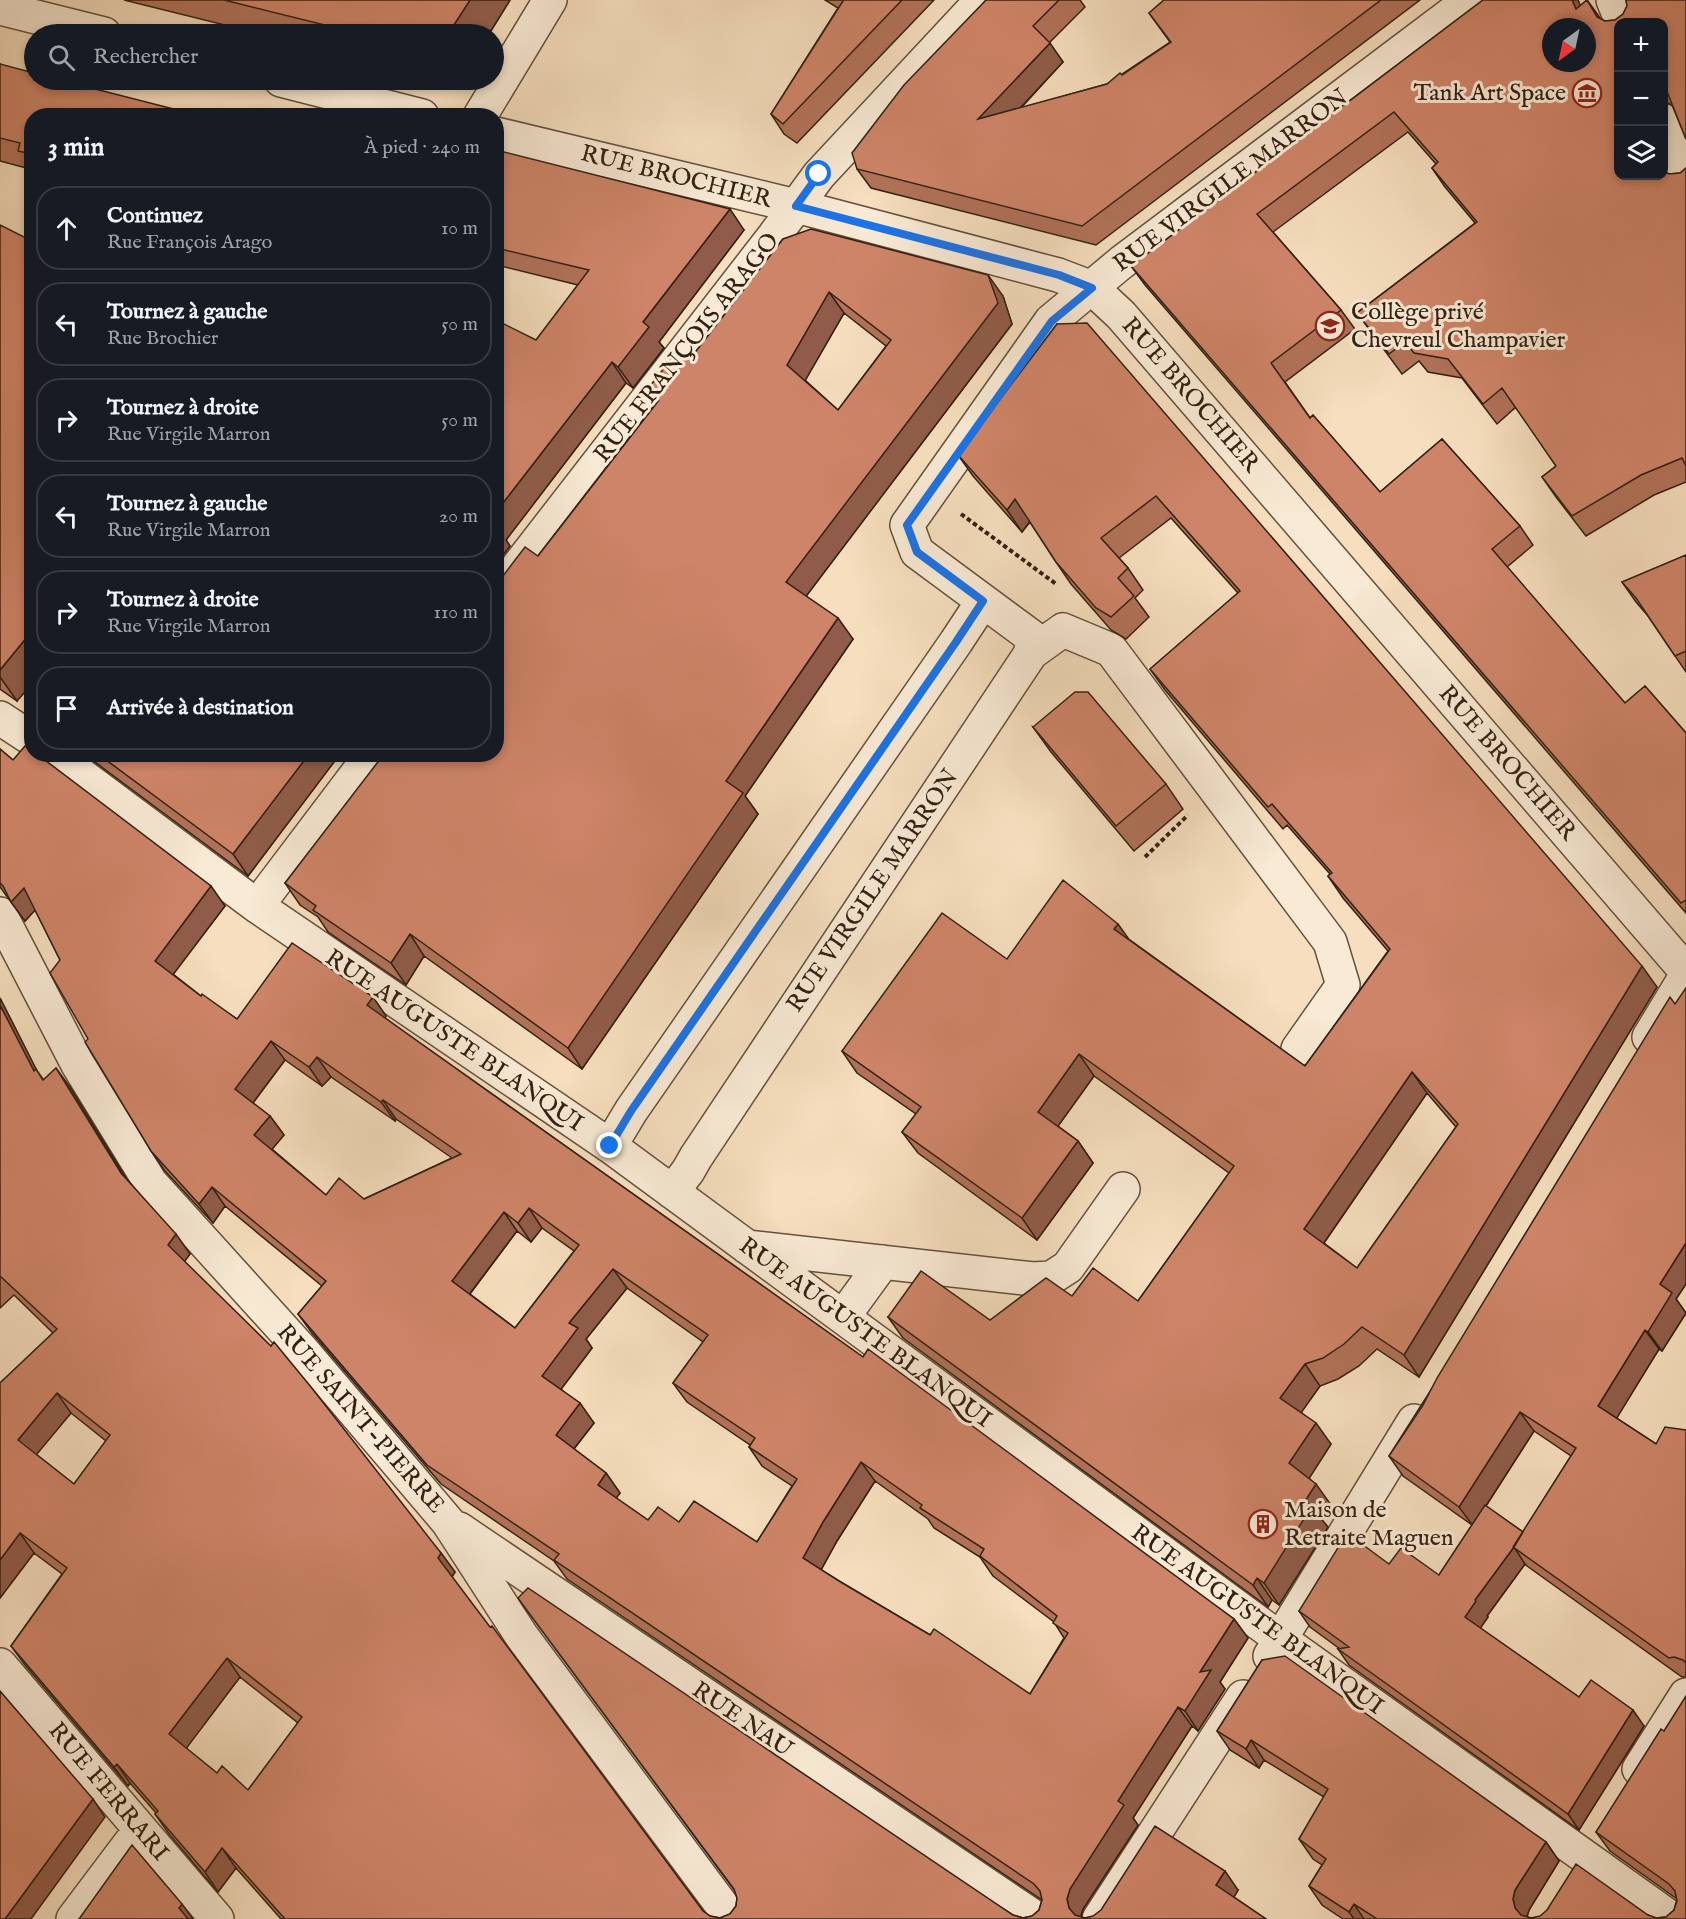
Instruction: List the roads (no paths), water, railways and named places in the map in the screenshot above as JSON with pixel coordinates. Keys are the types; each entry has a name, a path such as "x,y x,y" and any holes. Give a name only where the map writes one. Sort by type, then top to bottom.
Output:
{"street":[{"path":"504,76 550,0"},
{"name":"RUE FRANÇOIS ARAGO","path":"504,586 819,174 982,0"},
{"name":"RUE VIRGILE MARRON","path":"672,1192 1031,653 1032,637 917,552 907,525 1052,321 1122,262 1470,0"},
{"path":"1613,0 1620,18"},
{"path":"0,8 64,24"},
{"path":"320,90 391,108"},
{"path":"485,108 496,90"},
{"path":"1666,126 1686,175"},
{"name":"RUE BROCHIER","path":"504,136 796,206 1059,275 1092,288 1121,315 1686,971"},
{"path":"610,1146 631,1111 983,601"},
{"path":"1031,653 1063,630 1111,650 1330,942 1343,985 1298,1049"},
{"path":"0,718 24,734"},
{"name":"RUE AUGUSTE BLANQUI","path":"64,762 257,906 610,1146 1280,1639 1577,1868 1672,1919"},
{"path":"257,906 366,762"},
{"name":"RUE SAINT-PIERRE","path":"0,914 77,1063 150,1182 301,1349 448,1522 521,1635 732,1919"},
{"path":"1636,1058 1686,976"},
{"path":"747,1247 1033,1279 1051,1278 1068,1267 1123,1189"},
{"path":"843,1317 884,1262"},
{"path":"1099,1919 1280,1639 1430,1395"},
{"name":"RUE NAU","path":"448,1522 1037,1919"},
{"name":"RUE FERRARI","path":"0,1665 217,1919"},
{"path":"1626,1790 1686,1695"},
{"path":"1577,1868 1602,1828"},
{"path":"73,1919 140,1830"}],"place":[{"name":"Tank Art Space","path":"1587,93"},
{"name":"Collège privé Chevreul Champavier","path":"1330,326"},
{"name":"Maison de Retraite Maguen","path":"1263,1524"}]}
